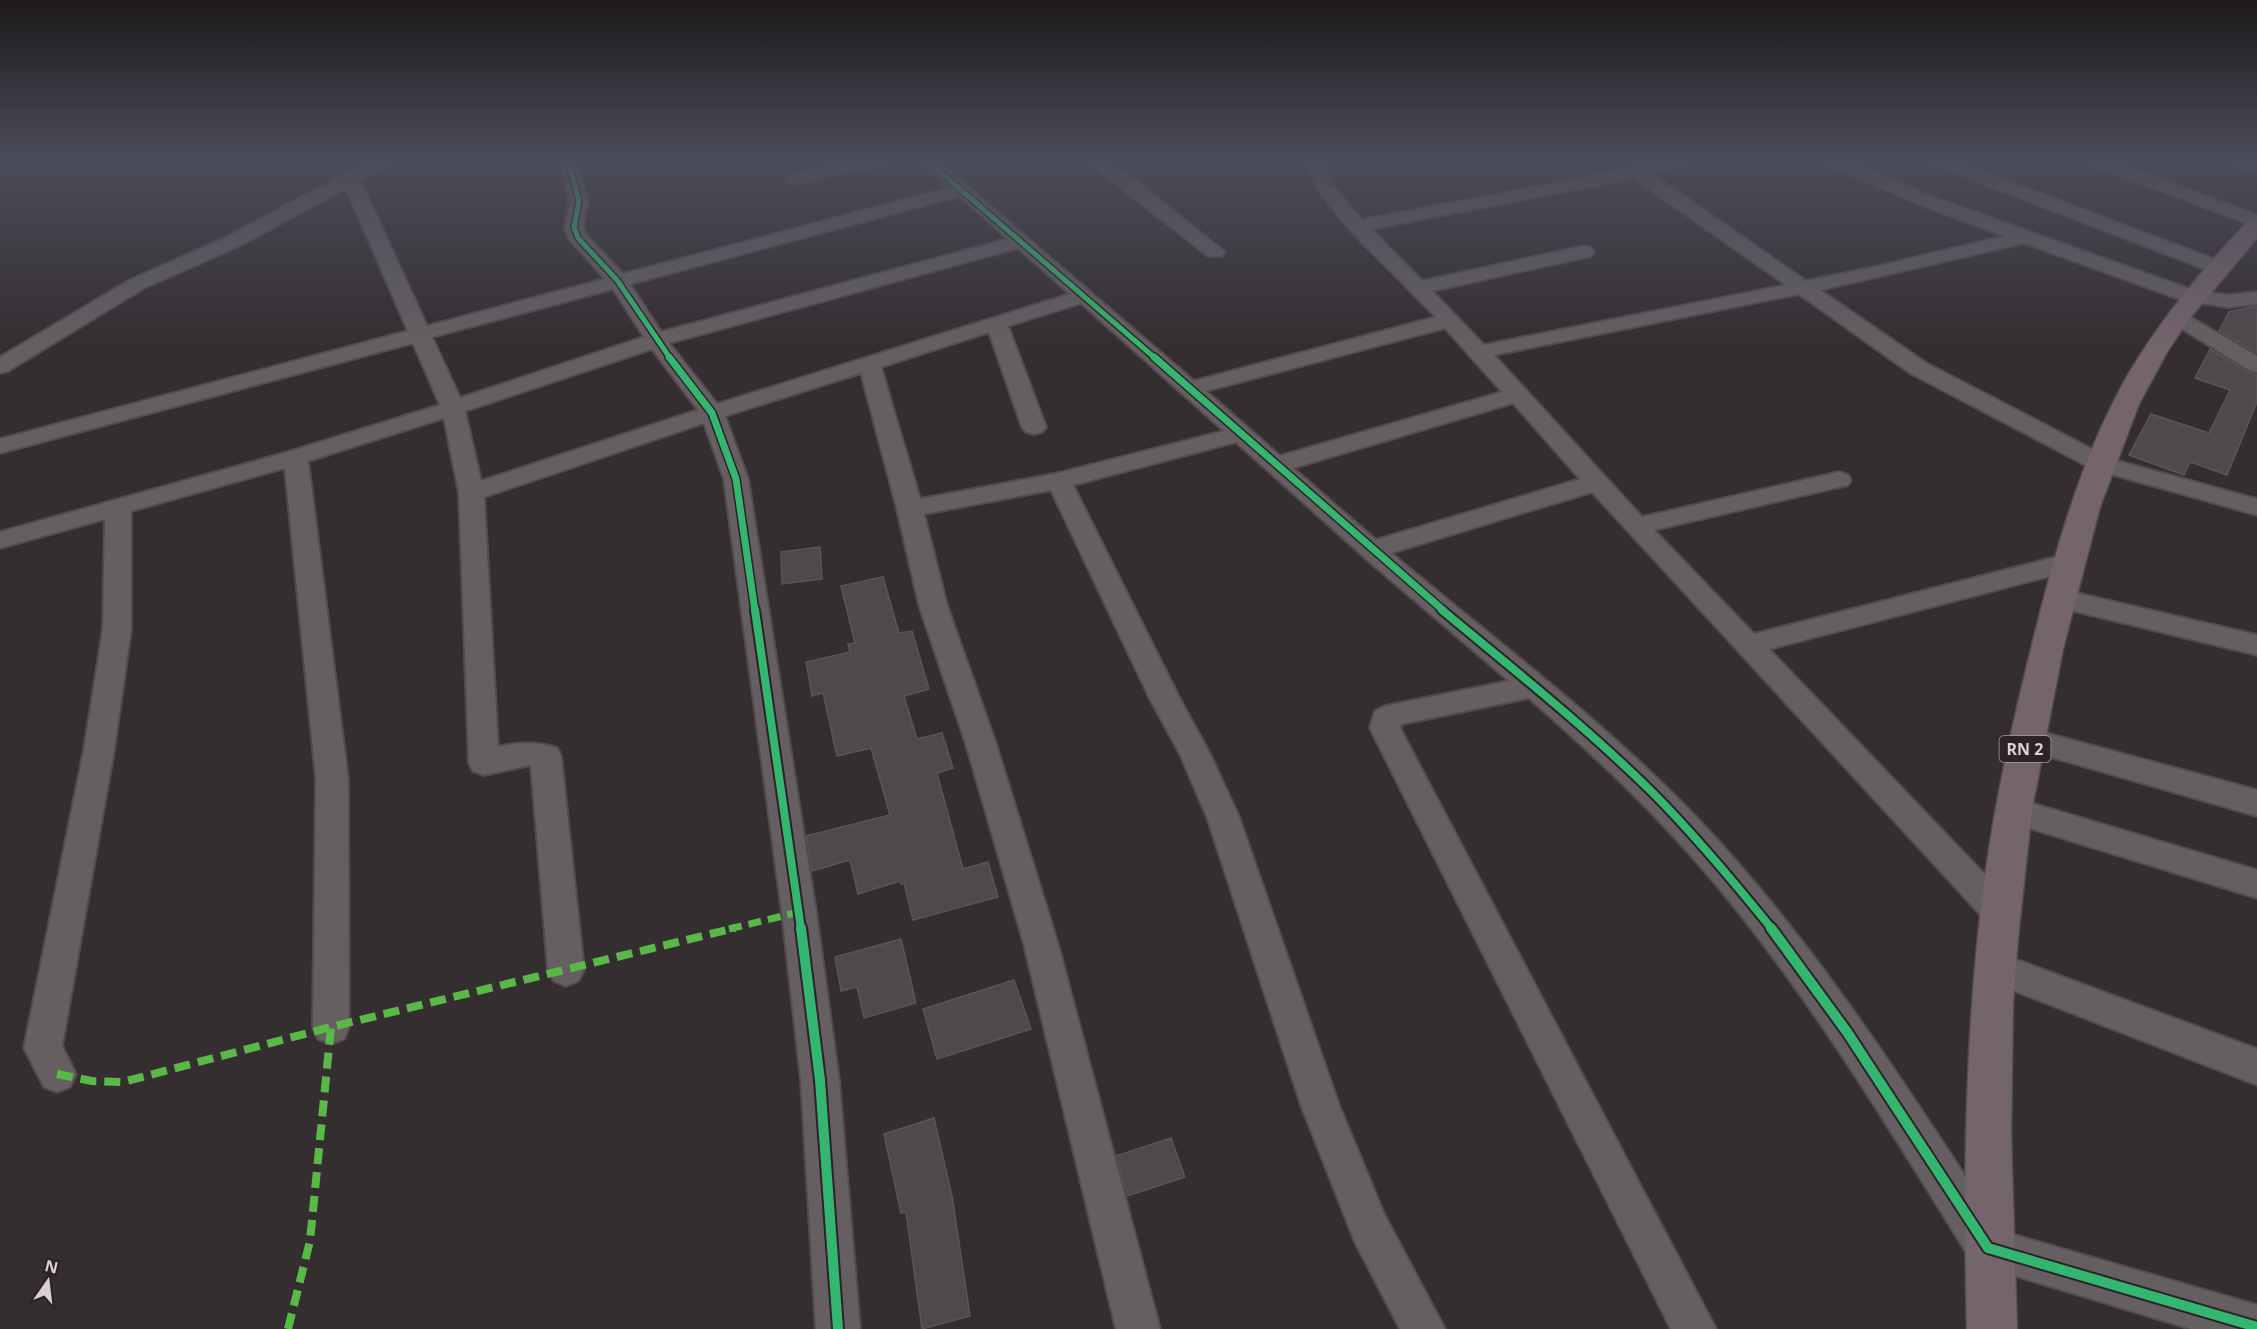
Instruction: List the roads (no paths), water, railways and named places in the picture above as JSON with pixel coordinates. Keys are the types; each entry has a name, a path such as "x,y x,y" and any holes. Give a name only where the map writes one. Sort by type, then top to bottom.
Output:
{"highway":[{"name":"RN 2","path":"1992,1329 1988,1248 1989,1087 2000,913 2014,811 2027,740 2059,598 2068,563 2102,464 2124,409 2142,373 2185,307 2257,223"}],"street":[{"path":"0,366 137,284 232,242 274,219"},
{"path":"367,219 391,266 453,408 471,494 484,763 522,754 539,753 546,756 566,970"},
{"path":"576,219 574,227 578,238 617,280 656,340 712,413 736,479 797,900 820,1080 838,1329"},
{"path":"0,446 848,219"},
{"path":"997,219 1372,550 1631,770 1689,831 1759,912 1854,1039 1988,1248 2257,1327"},
{"path":"1173,219 1215,252"},
{"path":"1351,219 1416,288 1450,320 1636,526 2000,913"},
{"path":"1357,226 1393,219"},
{"path":"1700,219 1918,368 2102,464 2257,507"},
{"path":"1975,219 2023,237 2185,307 2257,365"},
{"path":"2092,219 2217,267"},
{"path":"1479,352 1801,287 2023,237"},
{"path":"0,540 296,457 453,408 656,340 1022,241"},
{"path":"1416,288 1584,252"},
{"path":"471,494 712,413 1083,296"},
{"path":"2185,307 2257,298"},
{"path":"1188,389 1450,320"},
{"path":"997,324 1034,427"},
{"path":"869,364 910,509 933,605 981,744 1041,944 1138,1329"},
{"path":"1276,465 1519,394"},
{"path":"910,509 1059,481 1241,434"},
{"path":"296,457 332,779 331,1026"},
{"path":"1636,526 1839,480"},
{"path":"1059,481 1165,699 1195,754 1223,817 1320,1105 1369,1228 1423,1329"},
{"path":"1372,550 1598,482"},
{"path":"57,1074 43,1048 99,750 115,640 118,507"},
{"path":"1748,645 2068,563"},
{"path":"2059,598 2257,645"},
{"path":"1533,687 1395,714 1386,719 1385,728 1694,1329"},
{"path":"2027,740 2257,803"},
{"path":"2014,811 2257,884"},
{"path":"1996,968 2257,1067"}]}
